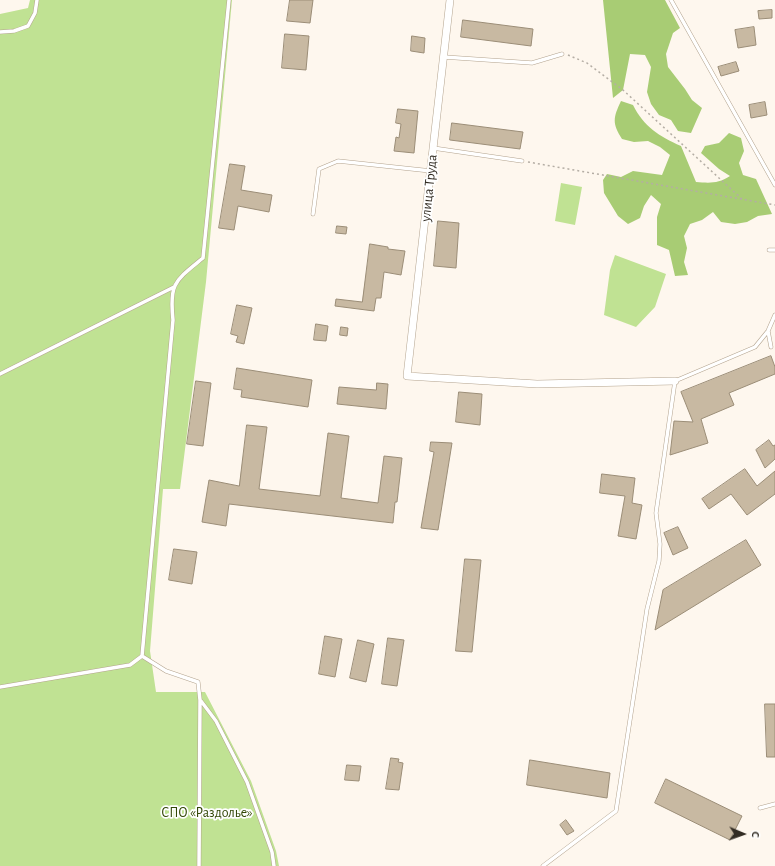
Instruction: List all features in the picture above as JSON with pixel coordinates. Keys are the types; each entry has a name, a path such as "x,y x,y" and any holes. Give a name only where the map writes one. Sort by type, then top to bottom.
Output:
{"street":[{"name":"улица Труда","path":"450,0 407,376 537,384 675,381"}],"lane":[{"path":"0,32 14,31 28,26 35,13 37,0"},
{"path":"0,687 130,666 142,656 173,320 171,300 174,287 181,276 203,258 229,0"},
{"path":"671,0 775,185"},
{"path":"444,57 532,63 562,54"},
{"path":"433,148 522,161"},
{"path":"313,214 319,168 338,161 431,171"},
{"path":"769,250 775,250"},
{"path":"0,374 174,287"},
{"path":"544,866 616,812 647,610 659,561 660,544 656,513 675,381 755,347 768,331 775,316"},
{"path":"768,331 771,347"},
{"path":"142,656 166,671 198,682 200,700 199,866"},
{"path":"200,700 216,721 247,782 272,852 274,866"},
{"path":"760,808 775,804"}],"path":[{"path":"562,54 587,63 622,90 743,200"},
{"path":"522,161 775,205"}],"green space":[{"name":"СПО «Раздолье»","path":"30,0 232,0 206,282 180,489 163,489 150,651 156,692 205,692 251,781 276,851 279,866 0,866 0,14 28,8"},
{"path":"603,0 665,0 680,28 673,33 666,54 668,67 692,100 702,108 691,133 678,131 671,120 659,115 651,104 647,92 651,67 645,55 630,54 623,90 613,98"},
{"path":"621,101 633,105 637,113 653,130 681,146 696,182 717,182 730,176 719,169 701,153 705,146 719,143 729,133 741,138 744,151 739,163 743,175 756,179 772,214 758,216 747,222 735,224 721,222 713,212 702,220 690,224 684,236 687,248 684,262 688,275 675,276 669,250 657,245 657,217 661,204 651,195 644,206 640,218 628,224 618,216 604,193 603,180 607,174 621,177 633,171 662,175 670,155 660,147 648,141 634,142 622,139 616,129 615,124 616,112"},
{"path":"561,183 582,187 575,225 555,221"},
{"path":"615,255 666,274 655,307 636,327 604,315 610,270"}],"building":[{"path":"290,0 313,0 310,23 287,21"},
{"path":"772,10 772,18 759,19 758,11"},
{"path":"463,20 533,29 531,46 461,37"},
{"path":"754,27 756,45 738,48 735,30"},
{"path":"285,34 309,36 306,70 282,68"},
{"path":"412,36 425,38 424,53 411,51"},
{"path":"736,62 739,71 721,76 718,67"},
{"path":"765,102 767,115 751,118 749,105"},
{"path":"398,109 418,111 414,153 394,151 396,137 399,138 401,124 396,123"},
{"path":"452,123 523,132 520,149 450,140"},
{"path":"230,164 245,166 241,190 272,195 269,212 238,206 234,230 219,228"},
{"path":"438,221 459,223 456,268 434,266"},
{"path":"337,226 347,227 346,234 336,233"},
{"path":"370,244 388,247 388,249 405,251 401,275 384,272 381,298 376,298 374,311 335,306 336,299 362,302"},
{"path":"237,305 252,308 244,344 236,342 238,336 231,334"},
{"path":"316,324 328,326 326,341 314,340"},
{"path":"341,327 348,328 347,336 340,335"},
{"path":"771,356 775,367 775,374 729,393 734,405 701,419 708,443 670,455 674,421 693,422 681,392"},
{"path":"237,368 312,380 308,407 241,397 242,390 234,389"},
{"path":"196,381 211,383 203,446 187,444"},
{"path":"377,383 388,384 386,409 337,404 339,387 376,390"},
{"path":"459,392 482,394 480,425 456,422"},
{"path":"247,425 267,427 259,489 320,496 328,433 349,436 341,498 378,503 384,456 402,458 393,523 229,504 226,526 202,522 209,480 239,486"},
{"path":"769,440 773,446 775,445 775,459 765,468 756,450"},
{"path":"431,442 452,443 438,530 421,528 434,452 430,451"},
{"path":"745,469 757,486 775,471 775,494 747,515 731,494 709,509 702,499"},
{"path":"602,474 635,478 632,503 642,505 636,539 618,536 625,496 600,493"},
{"path":"678,527 688,548 673,555 664,533"},
{"path":"746,540 761,565 655,630 663,590"},
{"path":"174,549 197,552 192,584 169,580"},
{"path":"465,559 481,560 472,652 456,651"},
{"path":"325,636 342,639 335,677 319,674"},
{"path":"388,638 404,640 397,686 382,684"},
{"path":"358,640 374,644 366,682 350,678"},
{"path":"765,704 775,704 775,757 767,757"},
{"path":"391,758 399,759 398,762 403,763 399,790 386,789"},
{"path":"530,760 610,773 607,798 527,785"},
{"path":"347,765 361,766 359,781 345,780"},
{"path":"666,779 742,816 730,840 655,803"},
{"path":"566,820 574,831 567,835 560,825"}]}
